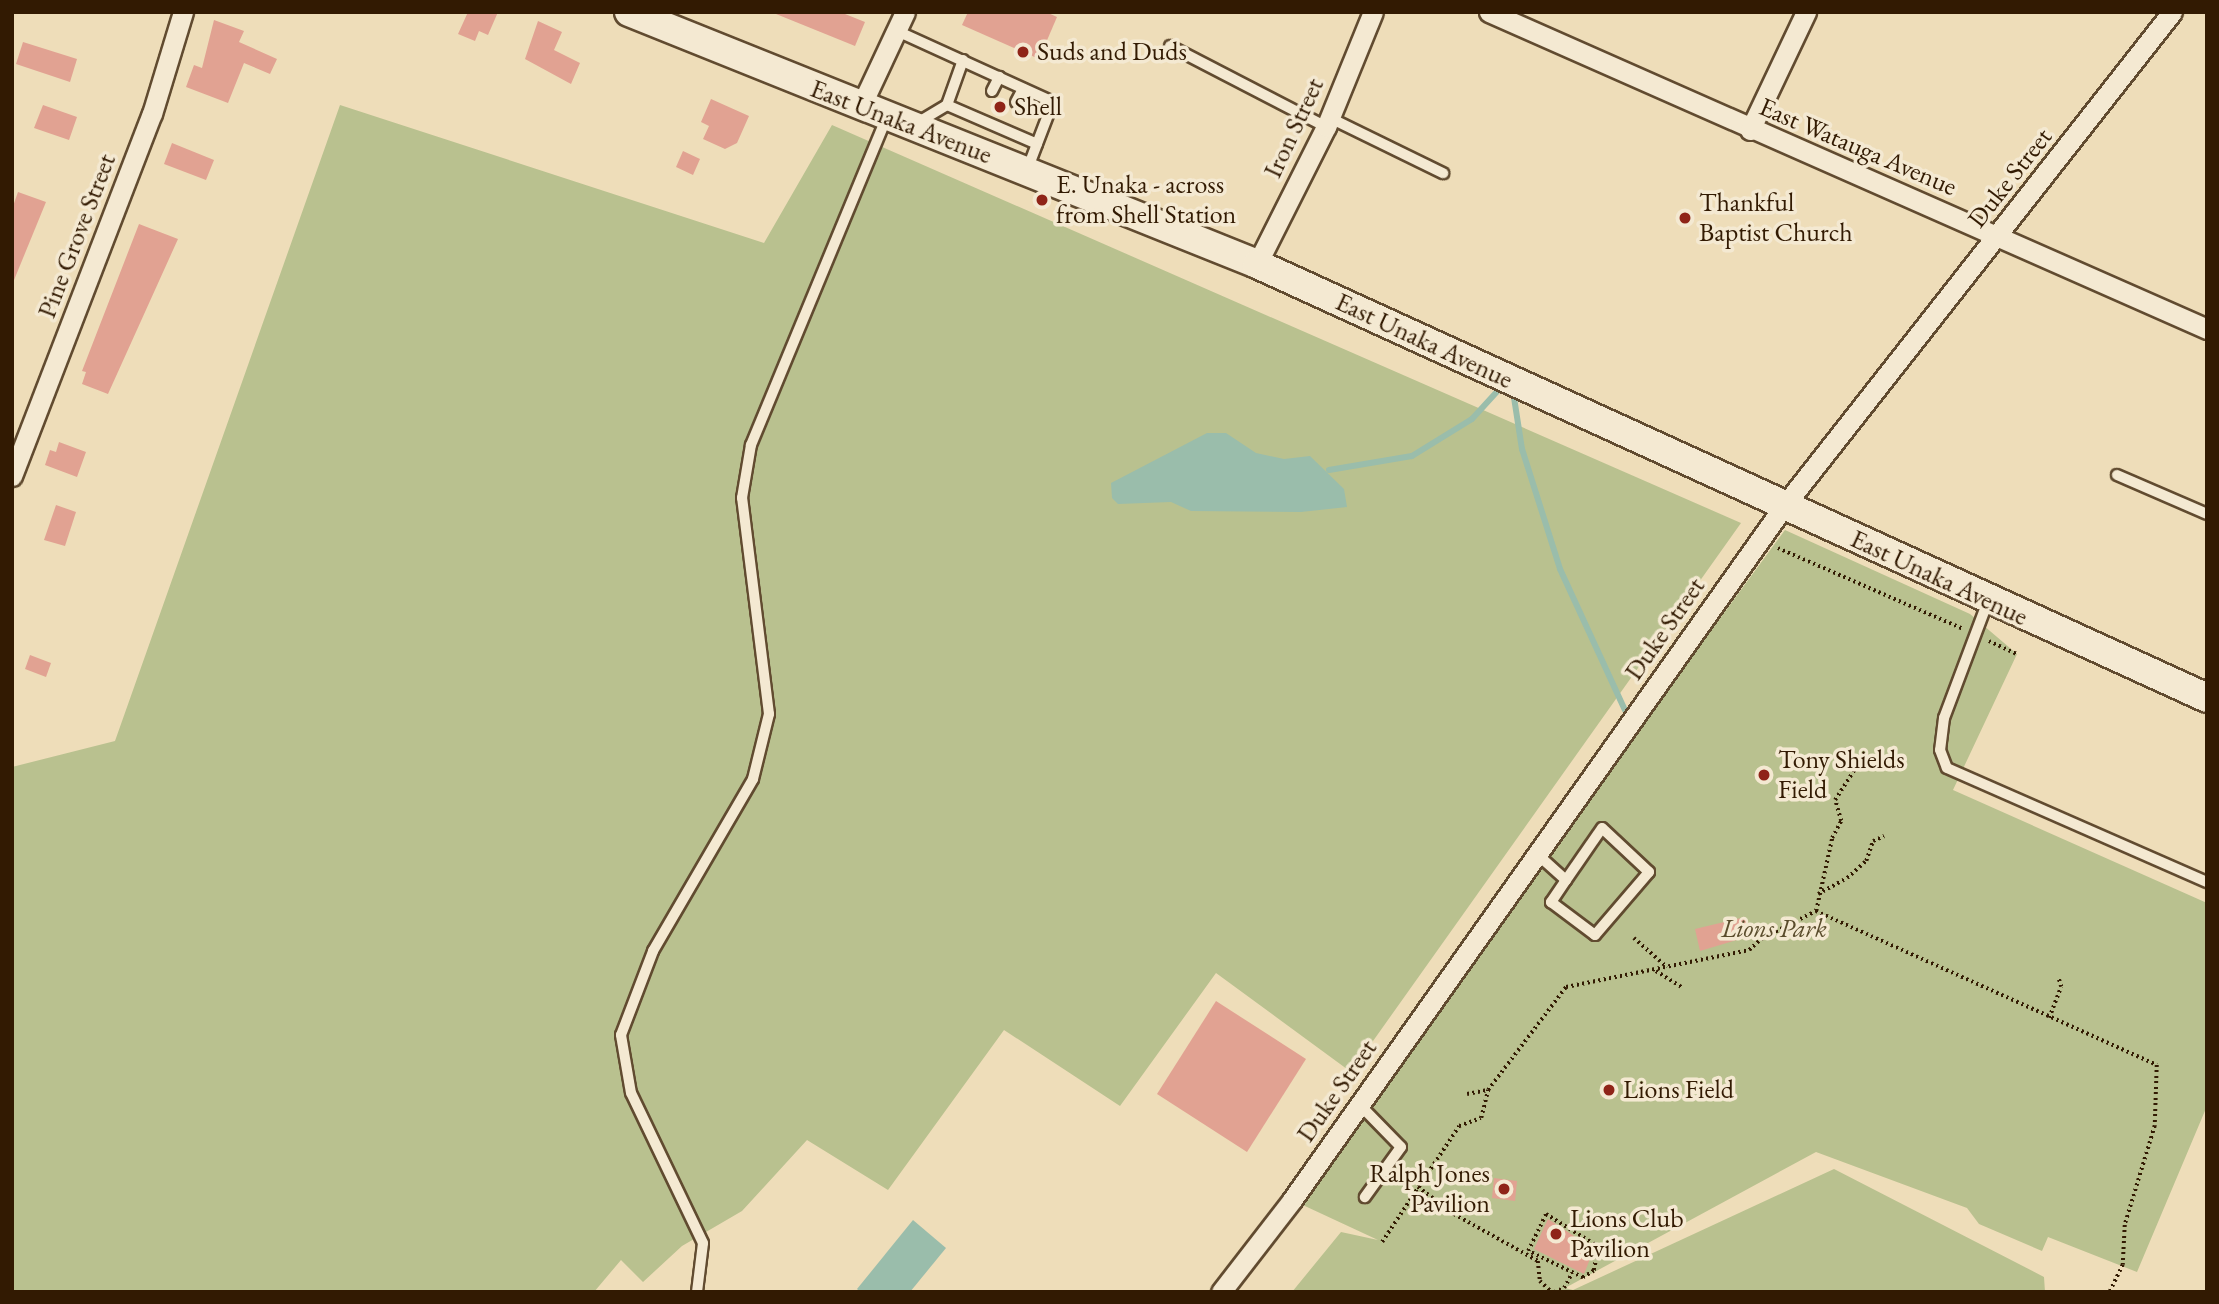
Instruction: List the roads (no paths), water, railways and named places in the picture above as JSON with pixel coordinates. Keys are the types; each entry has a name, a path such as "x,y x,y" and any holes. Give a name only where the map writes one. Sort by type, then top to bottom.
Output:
{"main road":[{"name":"East Unaka Avenue","path":"629,12 885,118 1027,170 1257,264 1988,601 2207,698"}],"street":[{"name":"Pine Grove Street","path":"12,476 152,114 183,12"},
{"path":"885,118 897,31 905,12"},
{"name":"Iron Street","path":"1257,264 1328,123 1373,12"},
{"name":"East Watauga Avenue","path":"1489,12 1750,130 2000,235 2207,329"},
{"path":"1750,130 1806,12"},
{"name":"Duke Street","path":"1222,1292 1784,506 2000,235 2172,12"}],"lane":[{"path":"897,31 1053,102 1027,170"},
{"path":"1170,46 1328,123 1443,173"},
{"path":"947,105 963,60"},
{"path":"992,91 999,77"},
{"path":"1016,102 1023,89"},
{"path":"697,1292 703,1243 631,1093 621,1035 653,950 753,779 769,714 741,498 751,445 885,118 947,105 1005,126 1037,144"},
{"path":"2118,475 2207,514"},
{"path":"1988,601 1973,633 1944,718 1940,750 1947,768 2207,881"},
{"path":"1602,828 1649,872 1595,935 1551,902 1566,880 1602,828"},
{"path":"1537,854 1566,880"},
{"path":"1359,1104 1401,1147 1364,1197"}],"waterway":[{"path":"1329,470 1412,456 1472,419 1503,385"},
{"path":"1513,391 1522,449 1560,569 1625,710"}],"place":[{"name":"Suds and Duds","path":"1023,52"},
{"name":"Shell","path":"1000,107"},
{"name":"E. Unaka - across from Shell Station","path":"1042,200"},
{"name":"Thankful Baptist Church","path":"1685,218"},
{"name":"Tony Shields Field","path":"1764,775"},
{"name":"Lions Field","path":"1609,1090"},
{"name":"Ralph Jones Pavilion","path":"1504,1189"},
{"name":"Lions Club Pavilion","path":"1556,1234"}],"park label":[{"name":"Lions Park","path":"1774,929"}]}
